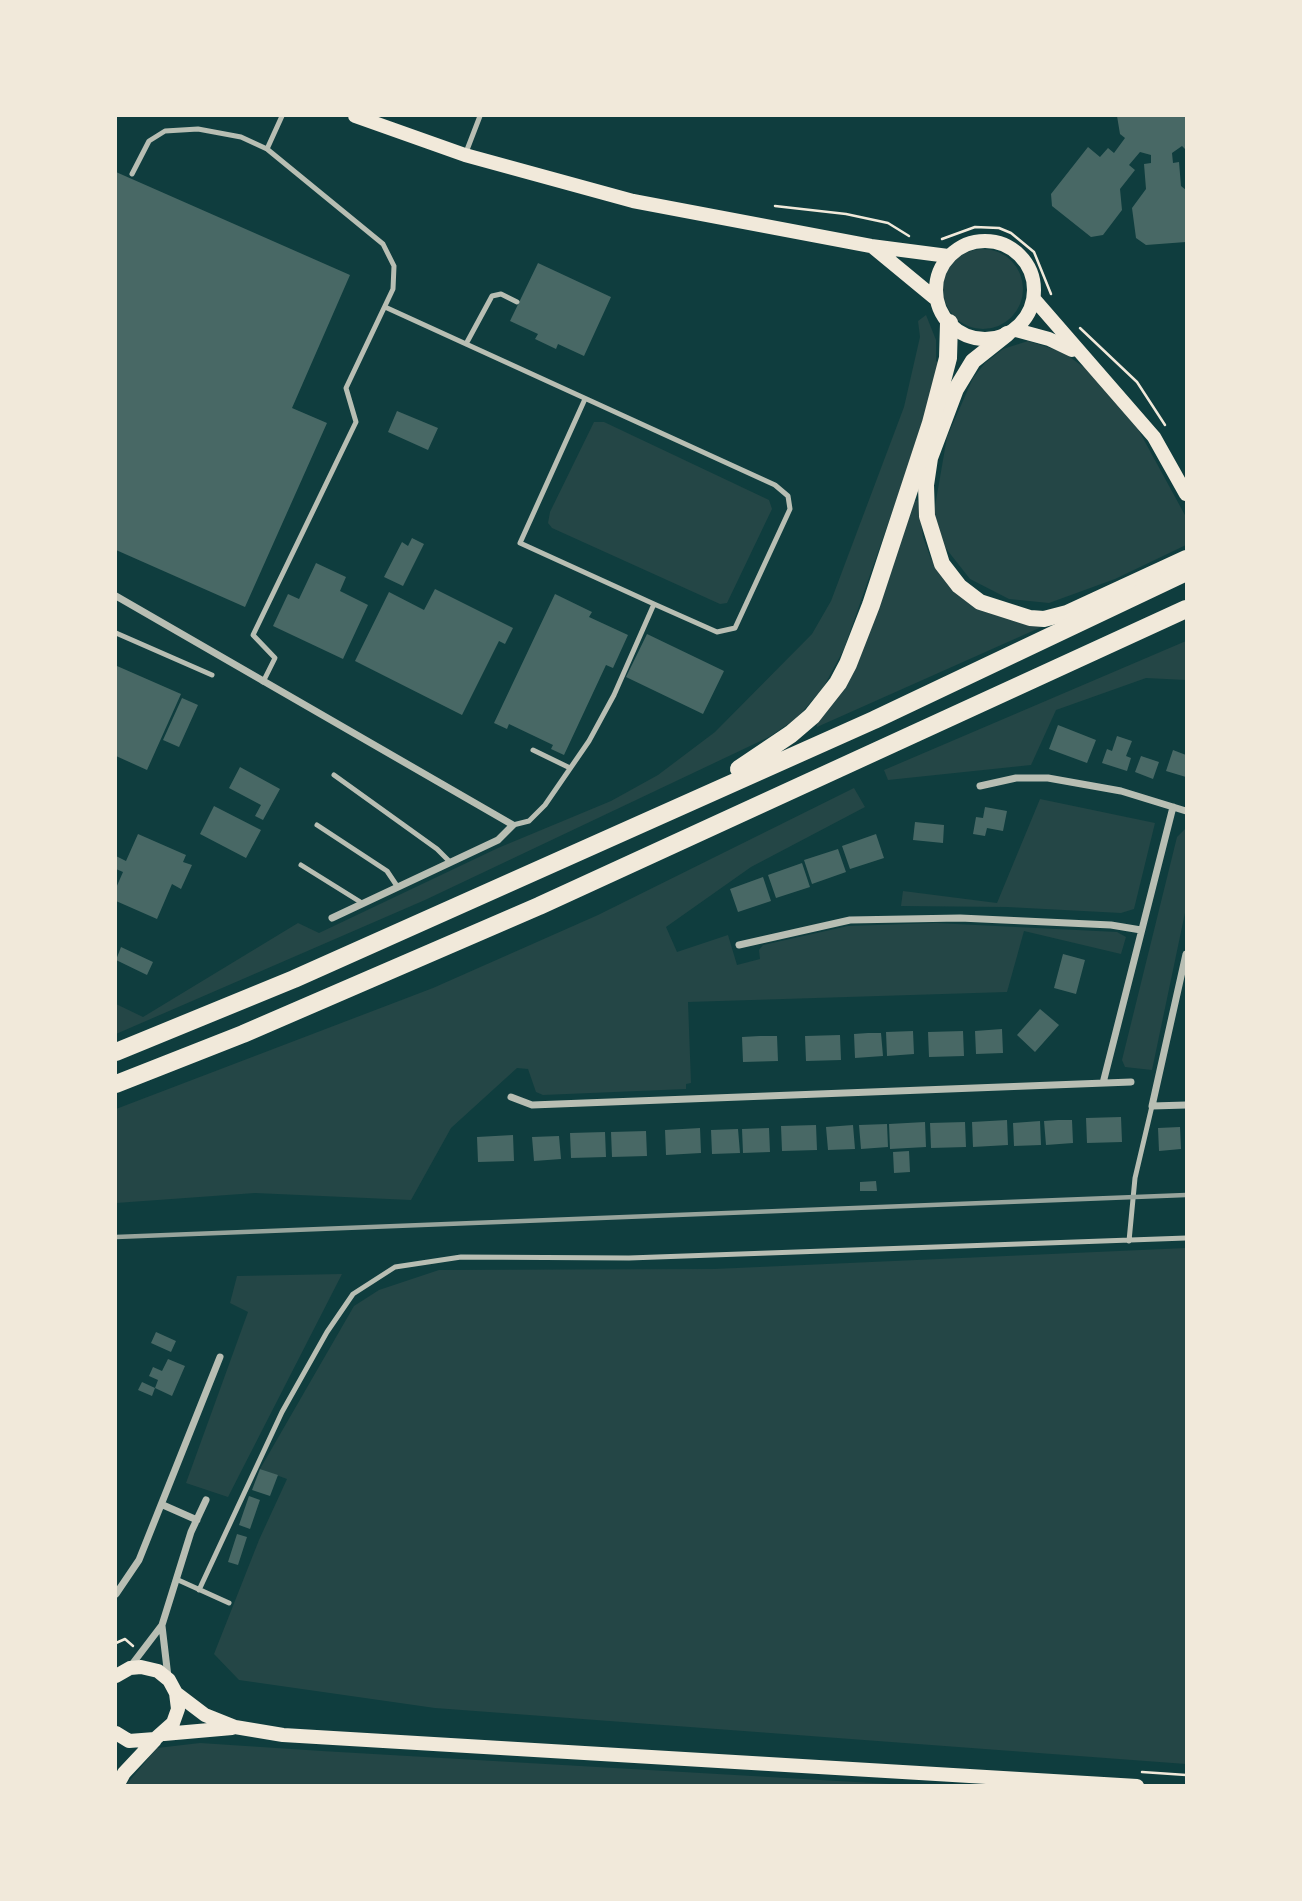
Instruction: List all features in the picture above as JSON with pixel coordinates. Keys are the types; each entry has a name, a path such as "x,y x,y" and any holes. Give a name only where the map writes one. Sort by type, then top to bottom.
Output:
{"highway":[{"path":"694,798 791,734 812,716 838,683 871,605 931,423 948,358 949,323"},
{"path":"1012,332 973,361 956,388 930,458 926,485 927,516 942,564 959,586 980,602 1030,618 1044,619 1068,613 1186,558"},
{"path":"116,1052 294,979 694,798 874,720 1186,572"},
{"path":"116,1084 243,1034 516,917 1186,610"}],"main road":[{"path":"355,116 465,155 633,201 872,246 948,256"},
{"path":"872,246 936,299 949,323 975,338 995,339 1012,332 1029,313 1034,299 1035,283 1028,264 1005,244 984,240 967,244 948,256 936,281 936,299"},
{"path":"1034,299 1080,354 1106,378 1154,437 1186,494"},
{"path":"1012,332 1049,339 1080,354"},
{"path":"116,1676 130,1668 149,1668 205,1715 235,1727 283,1735 1137,1786"},
{"path":"117,1786 124,1773 173,1723 178,1709 172,1686"},
{"path":"116,1733 129,1741 235,1727"}],"street":[{"path":"116,596 513,825 498,840 332,918"},
{"path":"980,786 1016,778 1048,778 1107,788 1186,811"},
{"path":"1104,1083 1174,807"},
{"path":"738,945 850,920 960,918 1111,925 1141,930"},
{"path":"1186,954 1152,1107 1186,1105"},
{"path":"511,1097 532,1105 1131,1082"},
{"path":"116,1594 139,1560 220,1357"},
{"path":"130,1668 162,1625 206,1500"},
{"path":"163,1505 197,1520"},
{"path":"162,1625 172,1686"}],"lane":[{"path":"267,149 282,116"},
{"path":"465,155 480,116"},
{"path":"132,174 149,141 165,131 198,129 241,137 267,149 383,244 394,266 393,289 346,388 356,422 253,635 275,658 263,682"},
{"path":"466,344 492,296 501,294 517,302"},
{"path":"385,307 775,485 788,496 790,509 735,628 717,632 520,542 585,399"},
{"path":"513,825 529,821 537,813 589,741 614,695 654,604"},
{"path":"116,633 212,675"},
{"path":"533,750 570,768"},
{"path":"334,775 437,849 449,861"},
{"path":"317,825 387,871 397,886"},
{"path":"301,865 362,903"},
{"path":"1129,1241 1135,1178 1152,1107"},
{"path":"199,1590 282,1412 327,1332 353,1294 395,1267 461,1257 629,1258 1186,1238"},
{"path":"176,1579 229,1603"}],"path":[{"path":"775,206 846,214 888,223 915,239"},
{"path":"933,240 975,227 999,228 1011,233 1034,252 1055,301"},
{"path":"1076,324 1131,375 1168,430"},
{"path":"116,1643 125,1639 137,1649 138,1647"}],"shaded area":[{"path":"975,249 991,249 1012,260 1023,281 1023,297 1012,318 991,329 975,329 961,323 949,311 943,297 943,281 949,267 961,255"},
{"path":"926,315 936,340 936,361 939,363 936,387 844,649 823,688 797,718 769,737 425,900 116,1034 116,1004 143,1017 298,923 319,933 498,848 611,801 658,775 715,732 812,634 831,601 904,407 920,337 918,321"},
{"path":"1028,341 1063,352 1086,369 1138,429 1186,517 1186,545 1115,579 1049,603 1009,599 970,579 944,546 934,512 947,437 973,378 985,363 1003,349"},
{"path":"594,422 604,422 769,500 772,509 727,603 720,604 552,528 548,523 550,512"},
{"path":"918,500 923,537 931,559 958,592 1046,625 817,727 816,722 912,502"},
{"path":"1186,641 1186,680 1146,678 1056,710 1031,765 888,780 884,770"},
{"path":"854,788 865,807 751,867 666,927 677,952 728,935 737,965 760,959 759,950 763,945 848,926 936,923 1117,932 1126,937 1121,954 1024,931 1007,992 688,1002 691,1083 686,1084 686,1089 543,1095 536,1092 528,1069 517,1068 451,1128 411,1200 255,1193 116,1203 116,1109 433,988 598,915"},
{"path":"1040,799 1155,823 1134,909 1121,913 1007,907 901,906 903,891 997,903"},
{"path":"1186,828 1186,908 1152,1070 1125,1067 1122,1060 1177,837"},
{"path":"1186,1248 1186,1764 435,1708 239,1680 214,1654 259,1540 287,1479 260,1469 354,1306 379,1290 439,1270 714,1269"},
{"path":"342,1274 228,1497 186,1483 248,1312 230,1303 237,1276"},
{"path":"200,1743 907,1785 125,1786 157,1748"}],"building":[{"path":"1117,116 1186,116 1186,150 1182,146 1172,153 1173,163 1179,162 1181,186 1186,190 1186,242 1146,245 1136,238 1132,208 1146,189 1144,164 1151,163 1151,155 1140,152 1129,165 1135,170 1120,189 1122,210 1103,235 1091,237 1052,206 1051,194 1088,147 1100,157 1108,148 1114,153 1125,138 1120,134"},
{"path":"116,172 350,275 292,408 327,423 245,607 116,550"},
{"path":"538,263 611,297 584,356 558,344 556,349 535,339 538,334 510,321"},
{"path":"397,411 438,428 428,450 388,432"},
{"path":"412,538 424,544 403,586 384,577 402,542 408,546"},
{"path":"316,563 346,577 340,591 368,605 343,659 273,626 288,594 299,599"},
{"path":"435,589 513,628 505,644 499,641 462,715 355,661 389,592 424,610"},
{"path":"555,594 592,612 589,617 628,635 613,668 606,665 564,755 551,749 553,745 509,724 507,729 494,723"},
{"path":"647,634 724,671 703,714 626,677"},
{"path":"117,666 181,694 147,770 116,756"},
{"path":"182,698 198,705 179,747 163,740"},
{"path":"1058,725 1096,740 1087,763 1049,749"},
{"path":"1117,736 1132,741 1126,756 1131,758 1127,771 1102,763 1107,749 1112,751"},
{"path":"1173,750 1186,755 1186,777 1166,771"},
{"path":"1141,756 1159,762 1153,779 1135,772"},
{"path":"240,767 280,789 263,820 255,816 261,805 229,788"},
{"path":"214,806 261,830 246,858 200,834"},
{"path":"985,807 1007,811 1003,831 987,828 985,836 973,834 976,817 983,818"},
{"path":"915,822 944,825 943,843 913,840"},
{"path":"138,834 186,855 183,862 192,865 181,889 172,884 157,919 116,901 116,888 123,872 116,869 116,856 126,861"},
{"path":"876,834 884,858 850,869 842,846"},
{"path":"838,849 846,872 812,884 804,860"},
{"path":"802,863 810,887 776,898 768,875"},
{"path":"763,877 771,901 738,912 730,889"},
{"path":"121,947 153,962 147,975 116,960"},
{"path":"1063,954 1085,960 1076,994 1054,988"},
{"path":"1040,1009 1059,1025 1035,1052 1017,1035"},
{"path":"1002,1029 1003,1053 976,1054 975,1031"},
{"path":"913,1031 914,1054 887,1056 886,1032"},
{"path":"963,1031 964,1056 929,1057 928,1032"},
{"path":"881,1033 883,1056 855,1058 854,1034"},
{"path":"840,1035 841,1060 806,1061 805,1036"},
{"path":"777,1036 778,1061 743,1062 742,1037"},
{"path":"1121,1117 1122,1142 1087,1143 1086,1118"},
{"path":"1007,1120 1008,1145 973,1147 972,1122"},
{"path":"1072,1120 1073,1143 1046,1145 1044,1121"},
{"path":"1040,1121 1041,1145 1014,1146 1013,1123"},
{"path":"925,1122 926,1147 890,1149 889,1124"},
{"path":"965,1122 966,1147 931,1148 930,1123"},
{"path":"887,1124 888,1147 861,1149 859,1125"},
{"path":"816,1125 817,1150 782,1151 781,1126"},
{"path":"853,1125 855,1149 828,1150 826,1127"},
{"path":"1180,1127 1181,1149 1159,1151 1158,1128"},
{"path":"700,1128 701,1153 666,1155 665,1130"},
{"path":"769,1128 770,1152 743,1153 742,1129"},
{"path":"738,1129 740,1153 712,1154 711,1130"},
{"path":"646,1131 647,1156 612,1157 611,1132"},
{"path":"605,1132 606,1157 571,1158 570,1133"},
{"path":"513,1135 514,1161 478,1162 477,1137"},
{"path":"559,1136 561,1159 534,1161 532,1137"},
{"path":"909,1151 910,1172 894,1173 893,1152"},
{"path":"876,1181 877,1191 860,1191 860,1182"},
{"path":"156,1332 176,1341 171,1352 151,1343"},
{"path":"168,1359 185,1366 172,1396 155,1388 158,1380 149,1376 153,1367 162,1371"},
{"path":"142,1382 155,1388 152,1396 138,1390"},
{"path":"260,1469 278,1475 270,1496 252,1490"},
{"path":"249,1496 260,1500 250,1529 239,1525"},
{"path":"237,1534 247,1537 238,1565 228,1562"}],"railway":[{"path":"116,1237 1186,1195"}]}
